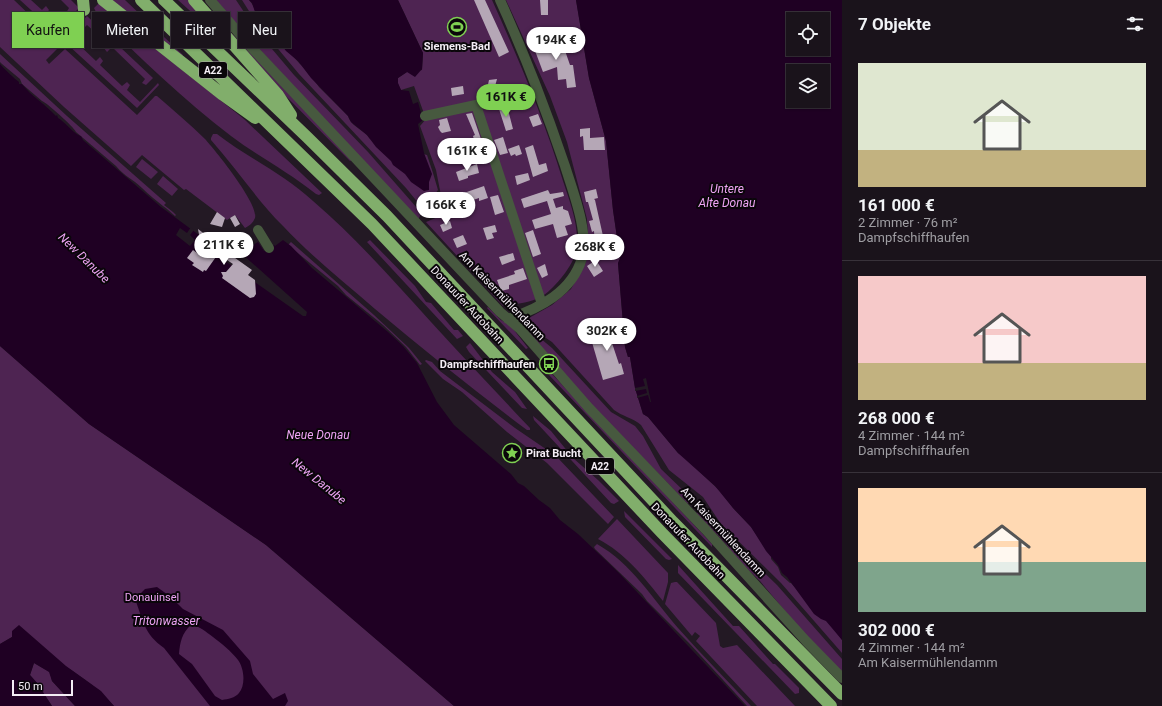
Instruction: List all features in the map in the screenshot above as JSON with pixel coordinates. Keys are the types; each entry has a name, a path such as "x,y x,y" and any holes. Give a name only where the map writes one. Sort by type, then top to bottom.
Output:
{"highway":[{"path":"103,0 223,95 286,139"},
{"name":"Donauufer Autobahn","path":"141,0 286,139 377,229 667,538 831,706"},
{"name":"Donauufer Autobahn","path":"164,0 307,137 392,222 679,527 842,694"},
{"path":"194,0 278,95 307,137"}],"street":[{"name":"Am Kaisermühlendamm","path":"210,0 267,65 500,312 520,329 589,408 706,530 806,641 842,678"},
{"path":"500,0 523,51 551,124 576,199 584,236 582,257 575,274 568,284 556,296 508,319"},
{"path":"425,116 476,105 542,304"},
{"path":"258,230 269,248"}],"green space":[{"path":"0,0 14,0 27,12 12,12 12,48 58,48 46,60 49,64 65,49 137,115 155,96 157,96 205,139 235,177 244,190 254,211 255,218 252,223 245,228 235,215 227,220 186,189 184,190 142,155 131,166 64,107 0,47"},
{"path":"20,0 31,0 42,10 46,6 49,10 48,12 33,12"},
{"path":"61,0 71,0 79,8 75,12 67,12 69,8"},
{"path":"111,0 125,0 138,12 126,12"},
{"path":"178,0 189,0 200,12 191,12"},
{"path":"214,0 236,0 244,12 238,12 238,26 230,17 230,12 225,12"},
{"path":"242,0 249,0 253,5 256,12 250,12"},
{"path":"398,0 492,0 539,112 569,198 576,227 577,246 573,260 566,272 556,284 541,297 527,302 503,306 426,222 440,216 445,216 436,170 420,126 426,119 414,86 401,90 398,84 398,78 407,72 422,70 423,53"},
{"path":"506,0 576,0 589,78 606,141 613,210 620,258 618,264 625,347 628,357 630,357 635,388 643,414 648,417 678,453 720,491 733,508 751,527 771,556 771,559 778,567 781,575 791,583 834,629 842,640 842,653 781,583 721,524 703,497 669,470 641,425 614,410 552,342 526,325 529,318 552,305 571,289 585,264 588,250 588,235 587,219 567,142 550,96"},
{"path":"100,2 111,12 96,12 94,8"},
{"path":"87,16 92,21 92,30 87,25 84,28 84,19"},
{"path":"230,32 238,40 238,42 230,33"},
{"path":"163,36 171,44 171,48 163,42"},
{"path":"71,48 82,48 96,61 100,57 103,61 100,65 122,86 127,82 130,85 127,90 140,102 158,83 159,85 137,108"},
{"path":"104,48 111,48 107,52"},
{"path":"113,48 121,48 153,78 146,85 142,83 145,79"},
{"path":"131,48 154,48 244,119 322,193 319,195 316,194 231,136 196,108"},
{"path":"171,48 176,48 183,55 181,56"},
{"path":"243,48 246,48 352,160 350,161 272,82"},
{"path":"259,48 271,48 294,75 368,152 417,208 421,214 418,220"},
{"path":"277,48 285,48 308,71 319,87 348,116 352,123 370,139 427,155 438,190 435,194 428,198 428,201 438,207 436,213 428,215 406,188 299,74"},
{"path":"0,54 67,116 166,203 164,205 176,215 175,216 123,173 76,132 60,115 22,84 20,79 0,62"},
{"path":"213,134 217,134 278,174 302,191 329,215 388,275 530,428 530,430 527,430 488,401 431,355 305,248 264,205 211,140"},
{"path":"142,159 158,172 151,179 136,167"},
{"path":"163,176 178,189 172,196 157,184"},
{"path":"370,240 415,286 426,302 431,303 454,330 458,330 463,336 457,339 367,242"},
{"path":"291,242 374,315 409,348 422,364 420,365 406,347 383,325 288,245"},
{"path":"488,307 501,320 510,325 528,348 526,349 487,308"},
{"path":"525,330 540,338 552,348 611,412 635,426 643,436 661,469 687,494 689,497 688,504 611,428"},
{"path":"470,343 492,372 515,392 527,409 522,408 469,352 466,347"},
{"name":"Donauinsel","path":"0,346 89,424 266,545 454,706 114,706 79,675 40,652 12,637 0,644"},
{"path":"425,361 432,362 440,371 515,428 556,456 614,517 608,524 547,463 507,432 462,392 443,379"},
{"path":"551,373 712,544 712,547 549,375"},
{"path":"533,416 551,431 573,458 619,501 614,504 611,503 534,420"},
{"path":"624,511 672,559 666,559 625,517"},
{"path":"701,511 707,514 725,535 777,585 842,659 842,674 801,630 760,581 733,555 726,544 696,513"},
{"path":"617,519 668,573 668,582 663,601 625,558 598,539"},
{"path":"597,544 621,561 631,571 678,628 751,706 747,706 642,594 595,549 594,547"},
{"path":"678,565 733,626 739,626 773,664 775,664 799,688 799,693 795,694 678,573"},
{"path":"677,582 716,623 720,646 723,648 737,645 795,706 757,706 696,641 700,636 695,632 692,636 665,604 671,583"},
{"path":"34,663 50,672 52,681 75,706 52,706 30,675"}],"water":[{"path":"249,0 398,0 423,53 422,69 415,77 407,72 398,78 398,83 401,90 409,91 413,104 418,102 423,120 418,124 424,153 432,174 429,182 429,190 424,191 411,182 405,174 393,165 367,135 351,122 348,116 311,78 298,61 286,51 284,48 291,48 291,12 255,12 252,3"},
{"name":"Untere Alte Donau","path":"576,0 842,0 842,640 826,621 814,614 766,551 751,527 715,486 678,453 648,417 643,414 635,388 630,357 628,357 625,347 618,263 620,258 613,210 606,141 589,78"},
{"name":"Neue Donau","path":"0,64 19,82 19,84 22,84 56,116 57,115 58,118 81,136 83,140 161,207 199,235 201,244 303,316 306,316 307,312 241,253 258,242 264,251 283,240 291,246 312,268 403,346 417,363 437,402 454,425 511,474 518,483 524,486 550,508 560,520 578,534 620,574 745,706 454,706 266,545 89,424 0,346"},
{"name":"Tritonwasser","path":"157,587 171,597 183,609 223,630 250,661 253,674 273,699 285,693 288,701 285,706 210,706 164,648 157,643 148,632 135,599 145,589","holes":["191,625 203,630 223,645 240,663 243,672 243,686 236,696 222,700 215,696 192,664 179,654 181,642"]},
{"path":"19,625 66,666 101,691 114,706 75,706 52,681 49,672 34,663 30,675 52,706 0,706 0,644 12,637 12,631"}],"pier":[{"path":"191,227 194,230 190,235 195,240 190,246 176,235 180,228 187,233"},
{"path":"646,378 651,402 648,395 637,398 637,396 647,393 646,389 635,391 635,388 645,386 643,379"}],"building":[{"path":"474,0 485,0 509,52 499,57"},
{"path":"540,0 548,0 548,15 541,15"},
{"path":"561,39 570,65 573,65 576,87 567,88 566,79 558,80 557,67 543,72 534,48"},
{"path":"497,79 494,90 487,89 489,80"},
{"path":"463,86 464,94 452,96 451,88"},
{"path":"526,96 528,106 509,110 508,101"},
{"path":"507,106 513,129 506,131 499,109"},
{"path":"472,113 483,145 476,147 473,136 475,135 466,114"},
{"path":"538,114 542,124 533,127 529,117"},
{"path":"447,118 451,131 442,133 438,127 440,125 439,120"},
{"path":"590,128 590,138 604,137 605,150 584,150 583,136 580,137 580,129"},
{"path":"503,137 508,153 500,155 494,140"},
{"path":"456,145 459,154 450,157 447,148"},
{"path":"519,145 522,154 516,156 515,154 511,156 508,149"},
{"path":"533,145 539,165 546,163 548,171 533,177 525,148"},
{"path":"477,164 479,173 468,176 468,178 459,181 456,172"},
{"path":"528,173 530,180 517,185 515,176"},
{"path":"484,186 488,198 479,201 479,198 464,203 461,194"},
{"path":"596,189 598,198 594,199 603,236 606,235 607,243 595,245 594,231 592,232 589,221 593,220 584,192"},
{"path":"548,190 550,194 563,192 564,196 553,199 556,208 563,206 563,209 568,211 572,224 565,226 568,235 557,238 553,224 535,229 532,220 551,214 547,201 524,208 521,199"},
{"path":"498,195 504,212 495,215 490,197"},
{"path":"217,212 225,218 222,227 210,224"},
{"path":"235,215 240,224 235,227 230,218"},
{"path":"450,221 452,228 443,232 440,225"},
{"path":"495,225 497,232 492,233 494,238 487,240 483,228"},
{"path":"198,229 215,242 214,243 252,270 248,275 255,280 256,294 254,297 250,298 222,278 223,276 221,272 226,272 233,264 218,254 206,271 204,270 203,272 192,265 194,263 187,258 193,250 203,257"},
{"path":"533,230 541,254 533,257 525,233"},
{"path":"463,235 467,244 457,248 453,239"},
{"path":"513,253 515,260 502,265 499,257"},
{"path":"596,260 603,271 594,277 587,266"},
{"path":"545,264 548,275 542,278 537,268"},
{"path":"523,268 527,279 509,285 509,289 501,291 497,280 515,274 514,271"},
{"path":"614,325 619,341 612,343 624,374 603,380 589,332"}],"place":[{"name":"Siemens-Bad","path":"457,27"},
{"name":"Dampfschiffhaufen","path":"549,364"},
{"name":"Pirat Bucht","path":"512,453"}],"water label":[{"name":"New Danube","path":"84,258"},
{"name":"New Danube","path":"319,481"}]}
